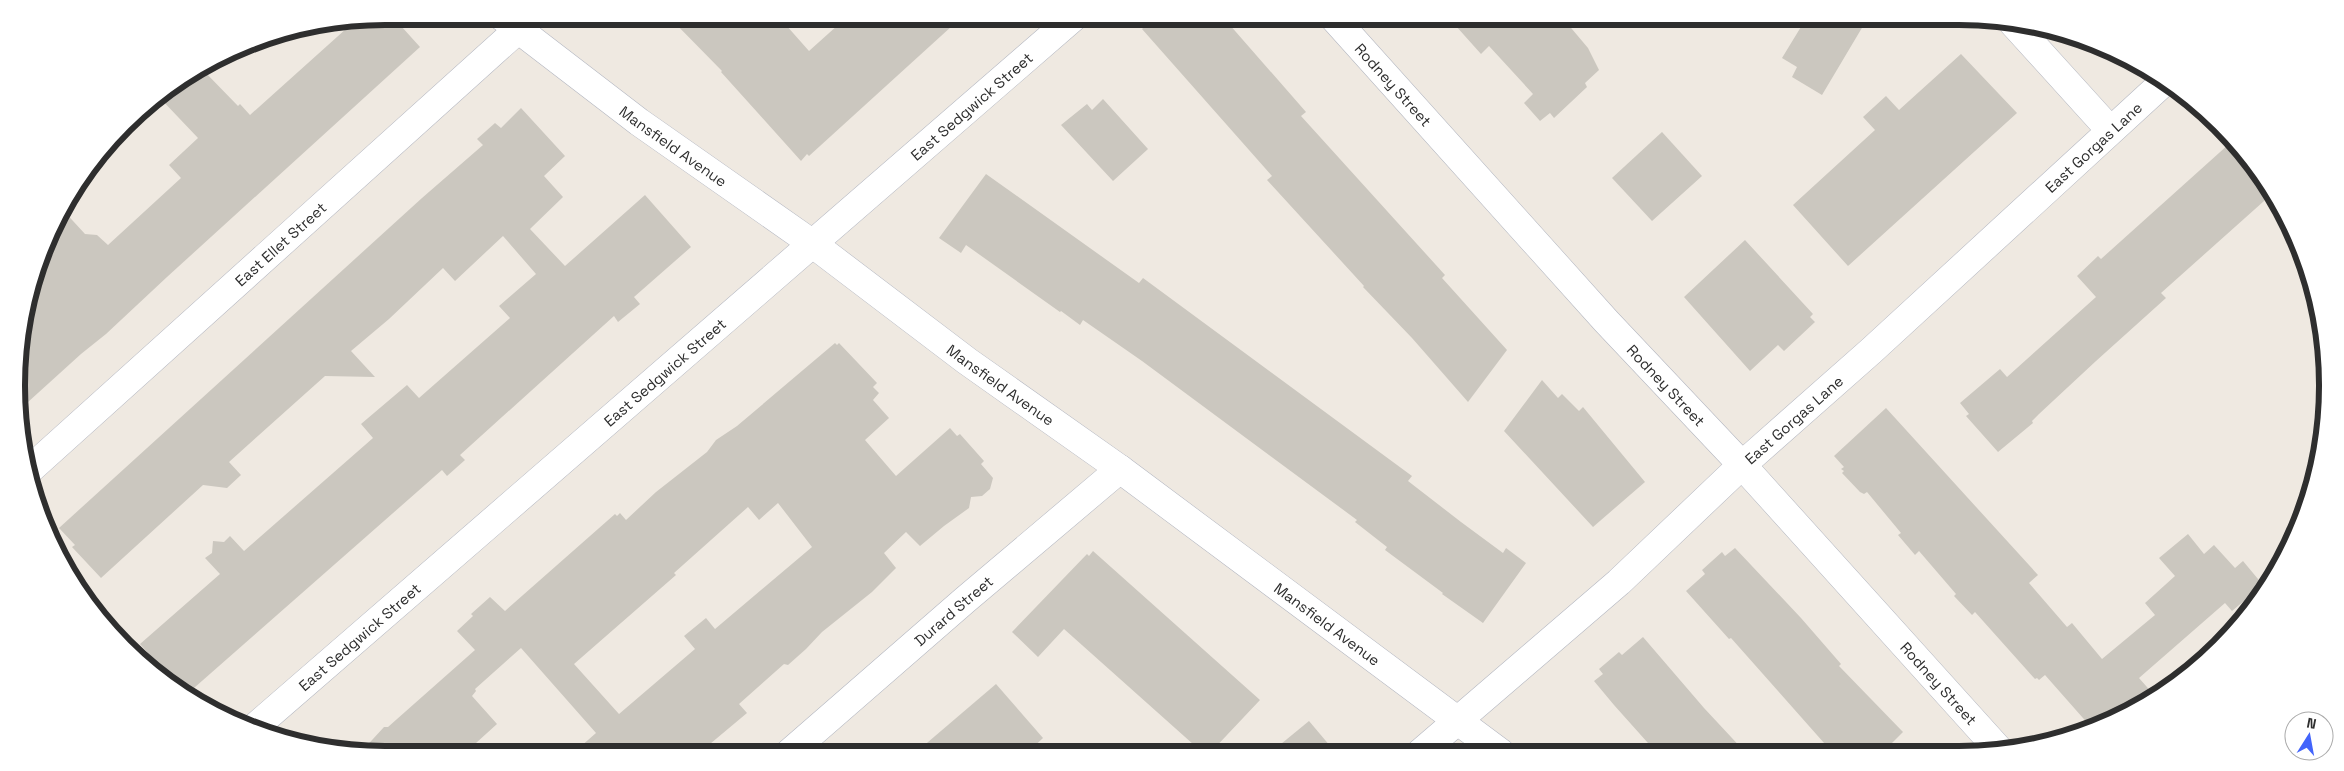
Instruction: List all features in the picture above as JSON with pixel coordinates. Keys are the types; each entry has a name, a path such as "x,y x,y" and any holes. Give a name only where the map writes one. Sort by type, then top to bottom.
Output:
{"street":[{"name":"East Ellet Street","path":"34,466 514,25"},
{"name":"Mansfield Avenue","path":"523,25 660,137 813,244 967,361 1120,469 1492,746"},
{"name":"East Sedgwick Street","path":"259,723 1065,25"},
{"name":"Rodney Street","path":"1340,25 1606,321 1742,465 1994,744"},
{"path":"2020,30 2110,130"},
{"name":"East Gorgas Lane","path":"1429,746 1619,582 1742,465 1871,351 2159,86"},
{"name":"Durard Street","path":"797,746 964,600 1120,469"}],"building":[{"path":"400,25 420,47 106,334 26,404 28,338 37,292 52,248 68,215 85,234 97,235 108,245 181,178 169,165 198,138 163,101 205,73 238,106 240,104 250,115 348,27"},
{"path":"677,25 786,25 809,51 838,25 953,25 809,156 807,154 801,161 722,71"},
{"path":"1146,25 1230,25 1306,112 1301,116 1445,275 1442,278 1507,350 1468,402 1267,180 1272,176 1142,29"},
{"path":"1455,25 1569,25 1588,48 1599,70 1585,83 1587,87 1554,118 1550,113 1540,121 1524,103 1533,94 1489,46 1481,54"},
{"path":"1802,25 1864,25 1822,95 1792,77 1797,67 1782,58"},
{"path":"1961,54 2017,113 1848,266 1793,205 1875,130 1863,117 1886,96 1899,110"},
{"path":"1103,99 1148,149 1113,181 1061,125 1087,104 1092,110"},
{"path":"521,108 565,156 544,176 563,197 530,229 565,266 645,195 691,247 634,297 640,304 618,322 614,316 460,455 465,460 447,476 442,470 192,690 163,670 140,644 220,574 205,558 212,553 213,541 224,542 230,536 244,551 373,438 361,424 407,385 419,398 510,318 499,306 536,274 503,236 455,281 443,268 389,319 351,351 375,377 325,376 229,462 241,475 227,488 203,485 101,578 72,547 75,545 59,528 422,198 483,145 477,139 495,123 501,128"},
{"path":"1662,132 1702,176 1652,221 1612,178"},
{"path":"2227,145 2245,166 2267,199 2161,293 2166,298 2039,414 2032,421 2033,423 1998,452 1966,416 1969,414 1960,403 2000,369 2007,377 2096,297 2077,276 2098,256 2101,259"},
{"path":"986,174 1139,283 1143,278 1412,476 1408,481 1461,522 1503,553 1506,548 1526,563 1483,623 1385,550 1387,547 1355,522 1357,520 1142,361 1083,320 1080,325 1060,312 966,245 961,253 939,238"},
{"path":"1745,240 1813,314 1810,317 1815,322 1784,351 1778,345 1750,371 1684,297"},
{"path":"835,343 837,345 839,343 877,383 873,387 879,393 873,400 889,418 865,440 896,476 950,428 957,436 960,434 984,461 981,464 993,478 990,489 982,496 971,497 969,508 920,546 906,532 884,553 896,568 872,592 822,632 788,665 784,664 739,704 747,713 708,746 581,746 596,733 521,648 475,689 476,691 472,696 497,724 476,743 478,746 367,745 384,727 388,727 475,650 457,631 473,616 471,614 490,597 505,611 615,514 617,516 620,513 626,520 656,492 707,452 716,440 737,426","holes":["778,503 812,547 715,629 706,618 684,636 695,649 619,714 574,664 676,575 674,573 748,507 759,520"]},
{"path":"1542,380 1558,398 1562,394 1579,411 1583,407 1645,482 1593,527 1504,431"},
{"path":"1886,408 2038,575 2029,583 2067,627 2072,623 2102,659 2155,615 2145,603 2175,576 2159,558 2188,534 2204,554 2214,545 2235,568 2243,561 2261,582 2253,593 2232,611 2225,603 2139,678 2150,691 2118,709 2087,722 2045,675 2039,680 2035,679 1975,612 1972,615 1954,596 1956,594 1919,551 1915,555 1898,535 1901,533 1867,492 1864,494 1860,492 1842,473 1844,471 1841,469 1844,467 1834,456"},
{"path":"1735,548 1801,618 1841,664 1839,666 1903,732 1889,746 1827,746 1731,638 1729,639 1686,591 1705,574 1702,570 1722,552 1725,556"},
{"path":"1093,551 1260,700 1217,746 1195,746 1064,629 1038,657 1012,632 1087,554 1089,556"},
{"path":"1643,637 1739,746 1651,746 1594,681 1603,674 1599,669 1619,652 1622,655"},
{"path":"996,684 1043,738 1034,746 923,746"},
{"path":"1309,721 1330,746 1279,746"}]}
